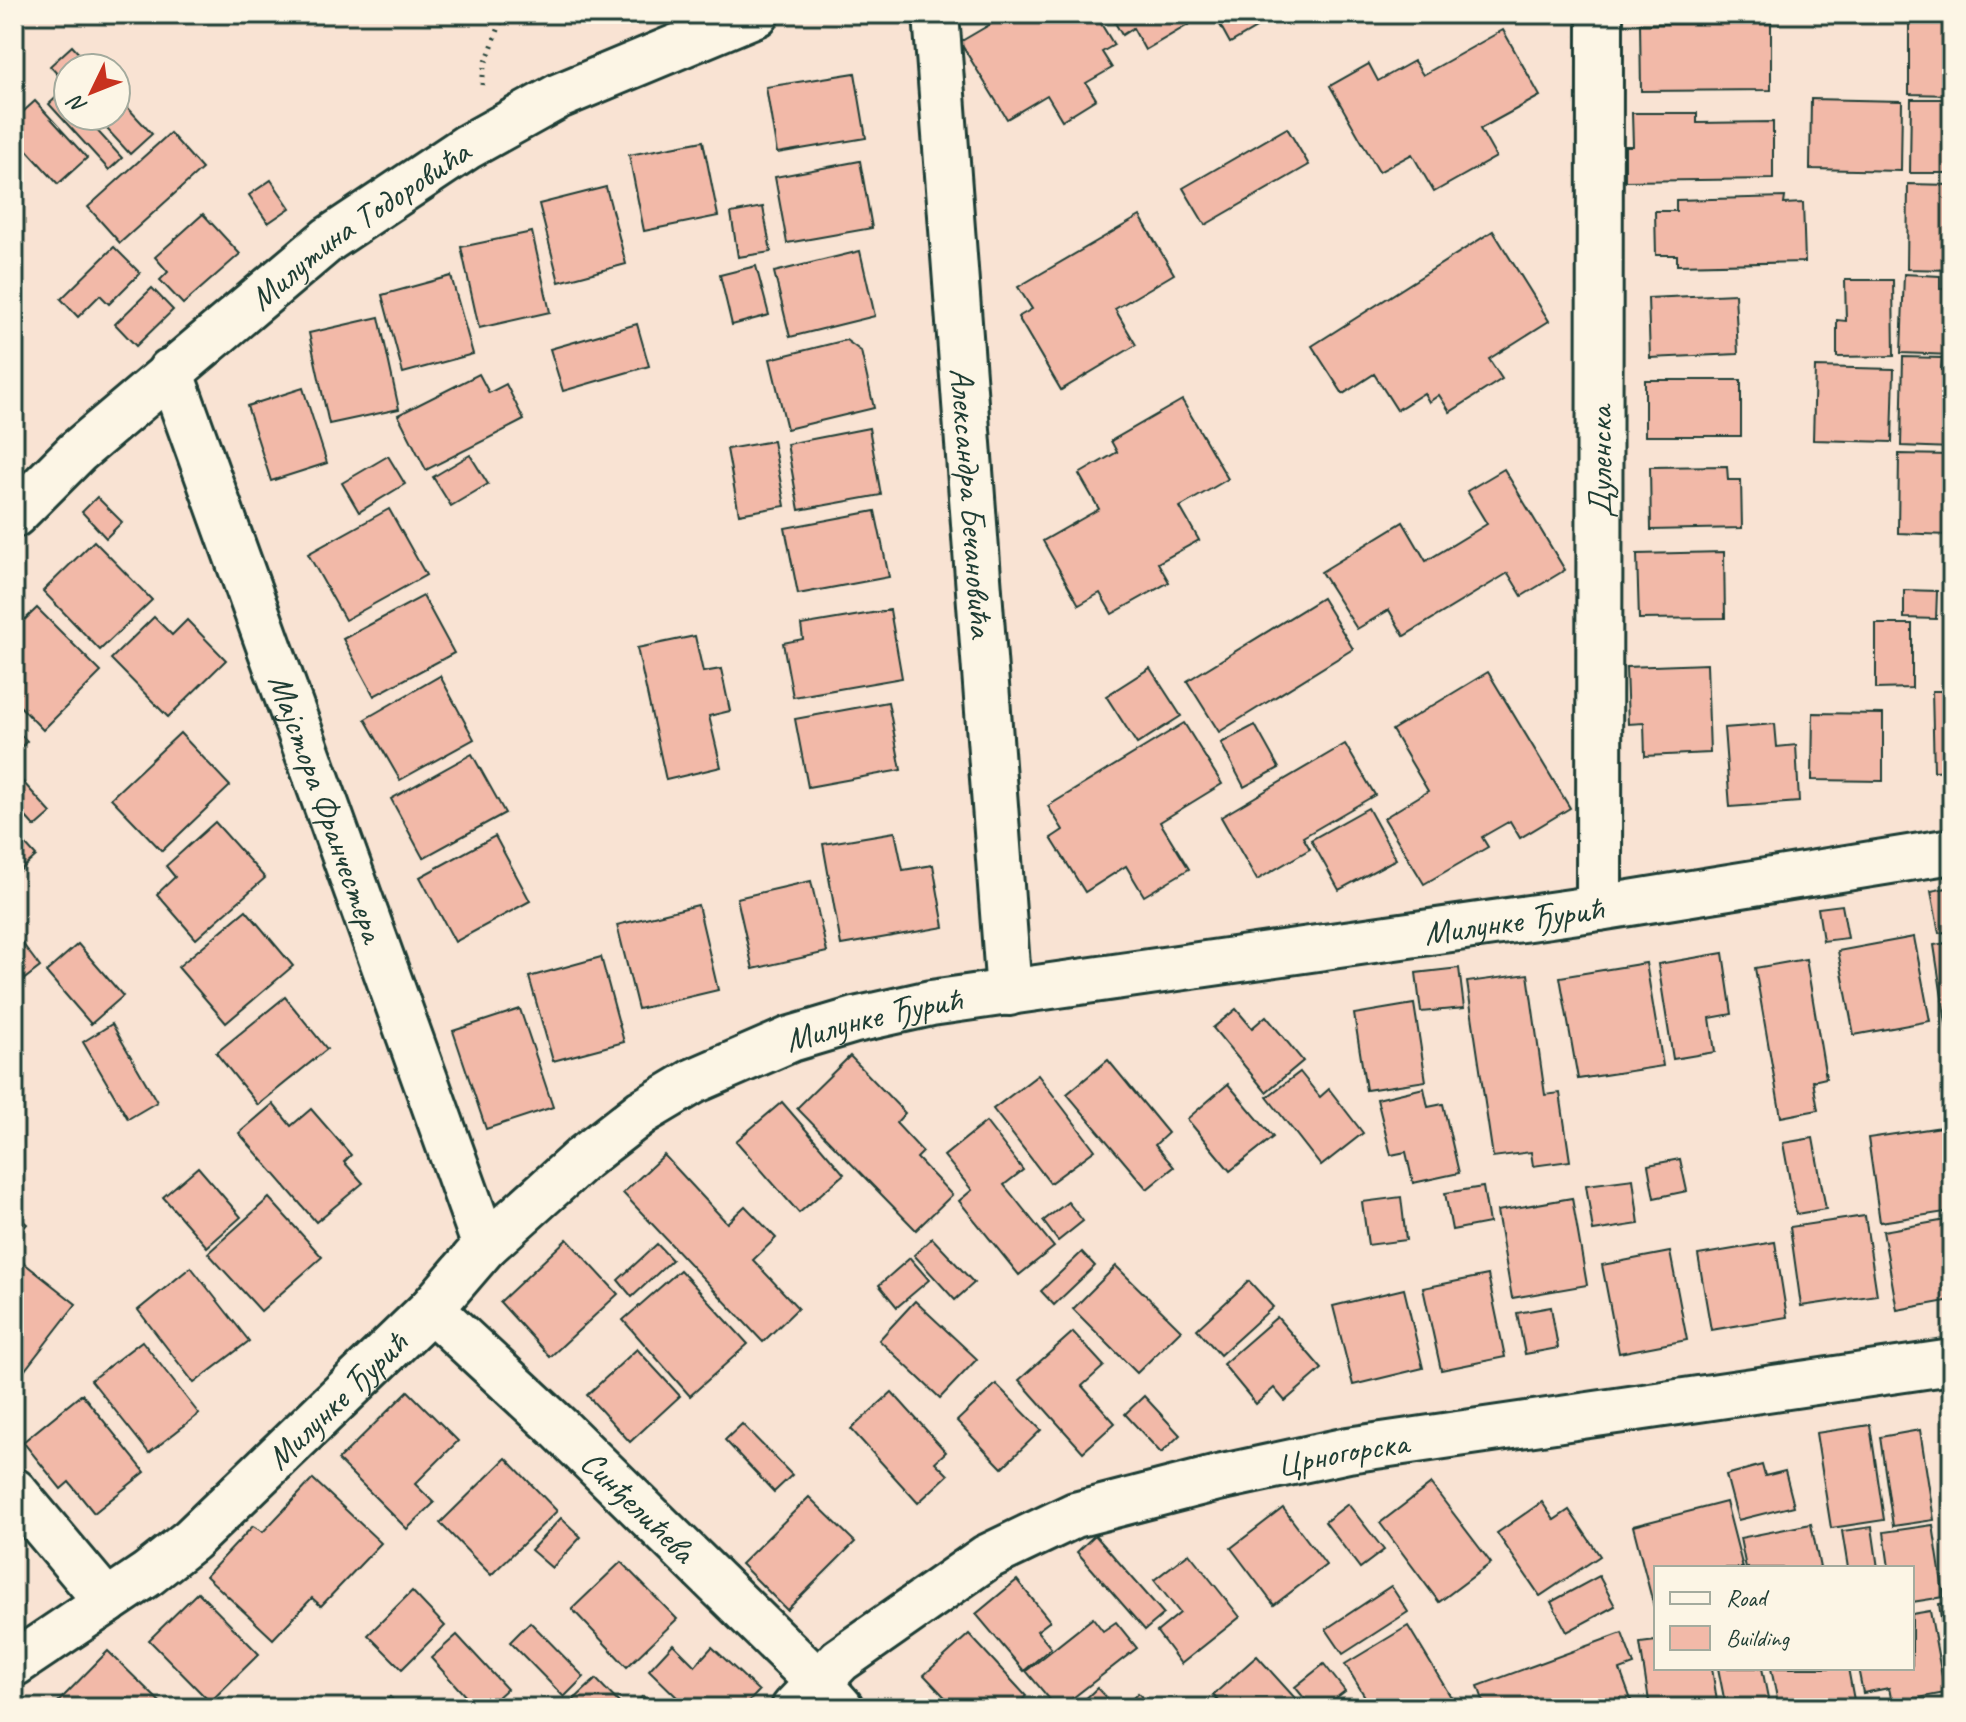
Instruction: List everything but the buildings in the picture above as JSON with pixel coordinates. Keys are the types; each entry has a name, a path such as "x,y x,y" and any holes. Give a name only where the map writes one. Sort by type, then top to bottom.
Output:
{"street":[{"name":"Милутина Тодоровића","path":"14,515 77,452 329,239 467,147 559,96 756,14"},
{"name":"Александра Бечановића","path":"936,14 1009,993"},
{"name":"Дуленска","path":"1599,908 1600,14"},
{"name":"Мајстора Франчестера","path":"170,371 485,1246"},
{"name":"Милунке Ђурић","path":"14,1664 107,1602 191,1540 431,1309 485,1246 582,1159 642,1112 694,1081 791,1039 855,1020 931,1003 1599,908 1952,851"},
{"name":"Синђелићева","path":"431,1309 559,1428 817,1699"},
{"name":"Црногорска","path":"817,1699 840,1660 987,1557 1075,1515 1218,1478 1348,1450 1952,1362"},
{"path":"14,1491 107,1602"}],"path":[{"path":"489,135 482,83 484,67 504,14"}],"waterway":[{"path":"14,17 18,14"}]}
